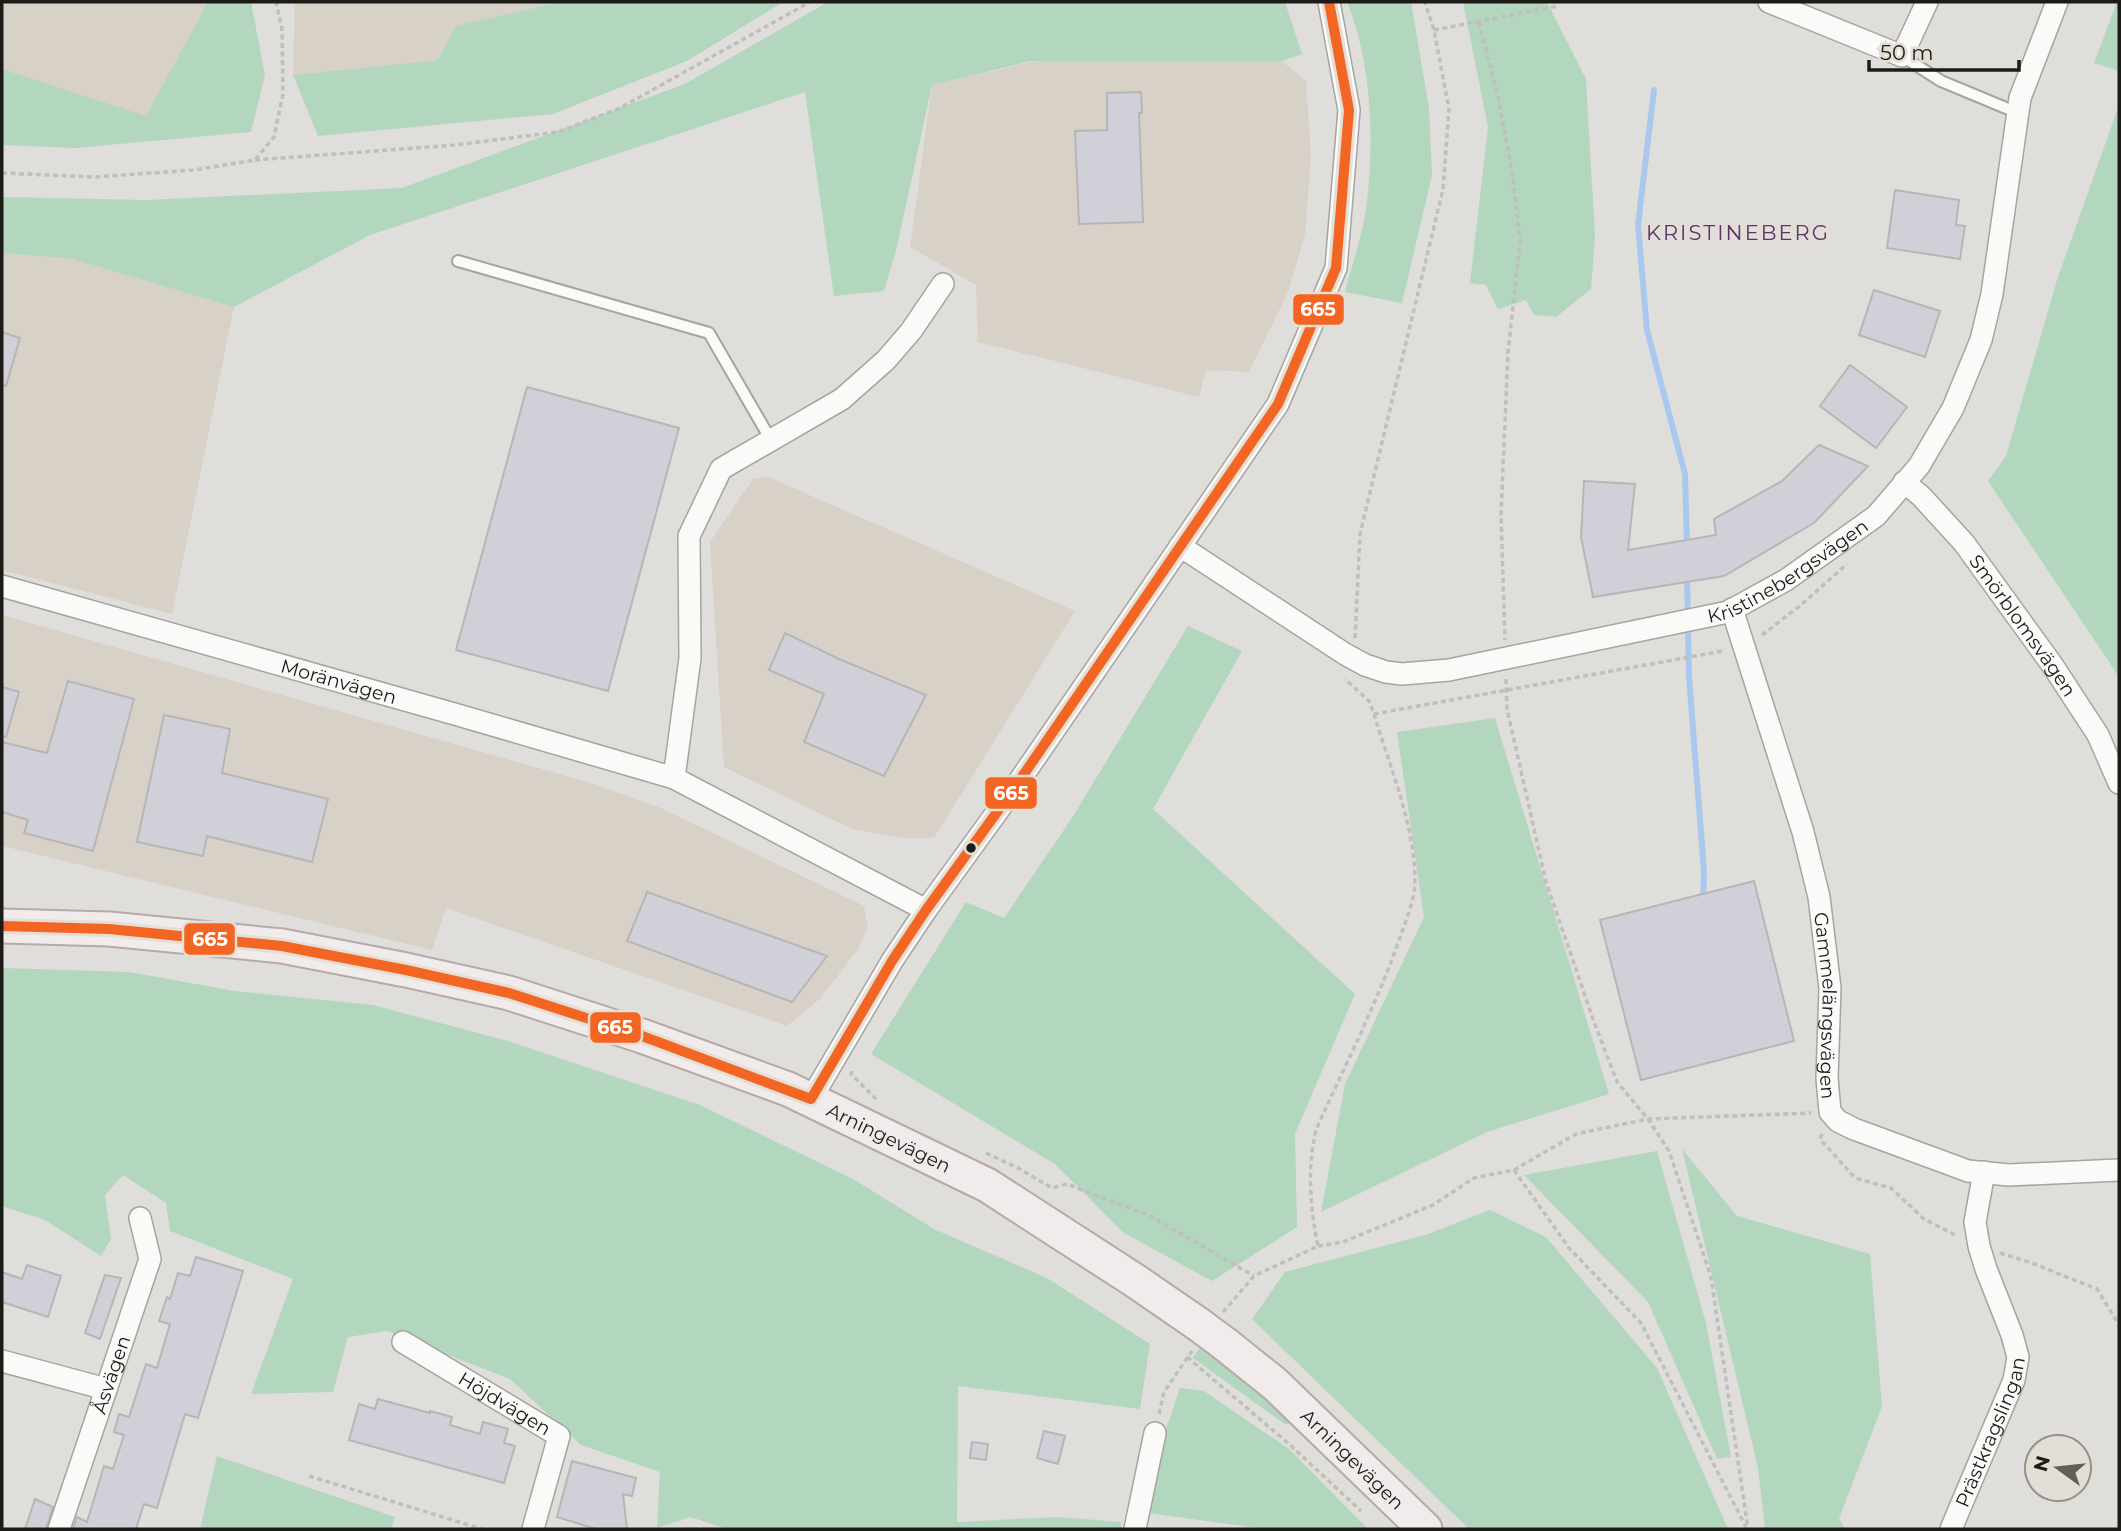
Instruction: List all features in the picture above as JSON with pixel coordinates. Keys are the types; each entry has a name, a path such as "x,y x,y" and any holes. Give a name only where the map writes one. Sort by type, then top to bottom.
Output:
{"main road":[{"name":"Arningevägen","path":"2,926 109,929 282,946 406,970 509,993 642,1036 788,1089 987,1185 1210,1332 1275,1384 1425,1529"}],"street":[{"path":"811,1099 892,961 926,910 1013,790 1278,404 1336,268 1349,110 1329,2"},
{"path":"1769,2 1902,56 1927,2"},
{"name":"Kristinebergsvägen","path":"1180,546 1345,654 1365,665 1402,674 1450,670 1732,609 1786,580 1876,516 1919,466 1953,408 1981,340 1992,294 2020,98 2057,2"},
{"path":"674,778 691,658 689,536 721,469 842,399 886,360 911,331 943,284"},
{"name":"Smörblomsvägen","path":"1904,482 1921,496 1965,543 2053,666 2098,735 2119,783"},
{"name":"Moränvägen","path":"2,586 674,778 926,910"},
{"name":"Gammelängsvägen","path":"1732,609 1803,832 1819,897 1830,988 1827,1078 1830,1112 1838,1121 1854,1129 1968,1171 2010,1175 2119,1170"},
{"name":"Prästkragslingan","path":"1951,1529 2014,1380 2018,1357 1979,1246 1975,1222 1984,1172"},
{"name":"Åsvägen","path":"59,1529 150,1259 140,1218"},
{"name":"Höjdvägen","path":"403,1342 559,1436 533,1529"},
{"path":"2,1361 106,1389"},
{"path":"1135,1529 1155,1433"}],"lane":[{"path":"1902,56 1941,81 2018,113"},
{"path":"458,261 709,333 771,440"}],"path":[{"path":"255,160 274,137 283,94 282,29 276,2"},
{"path":"2,173 94,177 194,170 255,160 455,145 558,132 620,108 810,2"},
{"path":"1318,1246 1310,1178 1310,1155 1316,1130 1386,977 1406,922 1415,887 1406,821 1374,714 1369,701 1337,672 1355,637 1360,534 1443,189 1449,109 1434,30 1425,2"},
{"path":"1434,30 1558,6"},
{"path":"1479,22 1498,96 1513,178 1520,241 1508,352 1501,515 1507,709 1546,882 1593,1019 1618,1082 1648,1119 1669,1151 1711,1277 1748,1529"},
{"path":"856,1062 851,1074 878,1101"},
{"path":"1155,1433 1164,1392 1187,1357 1254,1276 1318,1246 1343,1242 1433,1205 1474,1178 1514,1170 1576,1134 1648,1119 1830,1112"},
{"path":"983,1151 1052,1188 1068,1184 1150,1216 1254,1276"},
{"path":"1514,1170 1569,1248 1641,1323 1748,1529"},
{"path":"1187,1357 1289,1444 1361,1511"},
{"path":"309,1476 482,1529"},
{"path":"685,1529 710,1529"}],"shaded area":[{"path":"2,2 208,2 146,117 2,69"},
{"path":"295,2 561,2 455,26 438,60 293,75"},
{"path":"1036,61 1282,61 1306,81 1311,155 1305,235 1288,292 1249,372 1206,370 1199,397 978,342 976,285 910,247 932,85"},
{"path":"2,253 72,259 234,307 172,614 2,570"},
{"path":"768,477 1075,611 934,838 903,838 852,829 724,767 710,542 753,479"},
{"path":"2,615 591,783 661,808 864,906 868,927 859,948 821,998 787,1026 446,908 432,950 2,846"}],"green space":[{"path":"208,2 251,2 265,75 251,132 75,148 2,145 2,69 146,116"},
{"path":"561,2 783,2 687,61 553,114 318,136 293,75 438,60 455,26"},
{"path":"828,2 1285,2 1302,54 1282,61 1031,61 932,85 896,251 884,291 834,296 805,92 370,235 234,307 72,259 2,253 2,197 147,200 402,188 685,84"},
{"path":"1347,2 1411,2 1429,108 1432,175 1402,303 1345,292 1366,209 1371,130 1362,51"},
{"path":"1463,2 1547,2 1586,79 1595,237 1591,289 1556,317 1534,315 1526,300 1498,309 1486,285 1470,283 1488,127"},
{"path":"2119,2 2119,71 2094,63"},
{"path":"2119,105 2119,677 1988,481 2006,456 2057,280"},
{"path":"1188,626 1242,651 1153,809 1355,994 1295,1134 1297,1227 1212,1281 1124,1233 1055,1164 871,1054 966,902 1004,918 1072,818"},
{"path":"1495,718 1609,1094 1487,1132 1321,1212 1345,1084 1424,917 1397,732"},
{"path":"2,968 129,972 235,991 373,1005 508,1041 700,1105 853,1179 934,1229 1047,1278 1150,1344 1140,1409 958,1386 957,1522 1058,1517 1121,1522 1121,1529 728,1529 690,1517 657,1528 660,1472 581,1445 510,1379 387,1331 348,1337 333,1392 251,1394 293,1279 170,1231 166,1203 123,1175 105,1195 111,1239 101,1256 45,1220 2,1206"},
{"path":"1682,1149 1737,1216 1870,1254 1882,1406 1839,1519 1845,1529 1765,1529 1758,1468"},
{"path":"1657,1151 1706,1323 1731,1457 1717,1459 1648,1302 1524,1175"},
{"path":"1490,1210 1546,1237 1657,1368 1728,1529 1469,1529 1252,1319 1285,1272 1425,1235"},
{"path":"1201,1346 1275,1402 1292,1420 1286,1425 1193,1358"},
{"path":"1180,1388 1204,1391 1289,1449 1368,1529 1265,1529 1148,1513 1164,1435"},
{"path":"217,1456 395,1517 391,1529 200,1529"}],"building":[{"path":"1141,92 1142,113 1139,113 1143,222 1079,224 1075,131 1107,130 1107,93"},
{"path":"1895,190 1959,200 1956,225 1965,226 1960,259 1887,248"},
{"path":"1874,290 1940,311 1925,357 1859,335"},
{"path":"2,332 20,338 6,386 2,385"},
{"path":"1850,365 1907,407 1876,448 1820,406"},
{"path":"527,387 679,428 608,691 456,650"},
{"path":"1819,445 1868,466 1814,523 1724,576 1593,597 1581,537 1584,481 1635,484 1628,550 1716,535 1714,519 1782,481"},
{"path":"785,633 926,695 884,776 804,742 824,694 769,670"},
{"path":"68,681 134,699 93,851 24,833 28,820 2,812 2,742 47,753"},
{"path":"2,687 19,692 6,737 2,736"},
{"path":"164,715 230,729 222,773 328,799 312,862 207,836 203,856 137,842"},
{"path":"1754,881 1794,1041 1641,1080 1600,920"},
{"path":"647,892 827,956 792,1002 627,941"},
{"path":"196,1257 243,1271 198,1418 185,1414 157,1508 144,1504 136,1529 73,1529 77,1517 87,1522 104,1466 113,1469 124,1435 114,1432 119,1414 129,1417 146,1364 157,1368 170,1324 159,1321 167,1297 170,1299 178,1273 190,1276"},
{"path":"27,1265 61,1276 48,1317 2,1302 2,1272 22,1279"},
{"path":"105,1275 121,1278 100,1339 85,1333"},
{"path":"378,1399 452,1417 450,1425 480,1434 483,1422 508,1429 504,1443 515,1446 504,1483 349,1440 359,1404 375,1409"},
{"path":"1044,1431 1065,1436 1058,1464 1037,1458"},
{"path":"972,1442 988,1444 986,1460 970,1458"},
{"path":"572,1461 636,1478 632,1496 623,1494 627,1529 596,1529 557,1517"},
{"path":"35,1499 53,1507 46,1529 25,1529"}],"waterway":[{"path":"1654,90 1638,225 1647,330 1685,474 1687,546"},
{"path":"1687,574 1689,677 1704,871 1703,902"}],"transit line":[{"name":"665","path":"811,1099 892,961 926,910 1013,790 1278,404 1336,268 1349,110 1329,2"},
{"name":"665","path":"2,926 109,929 282,946 406,970 509,993 642,1036 811,1099"}],"district":[{"name":"KRISTINEBERG","path":"1738,232"}]}
